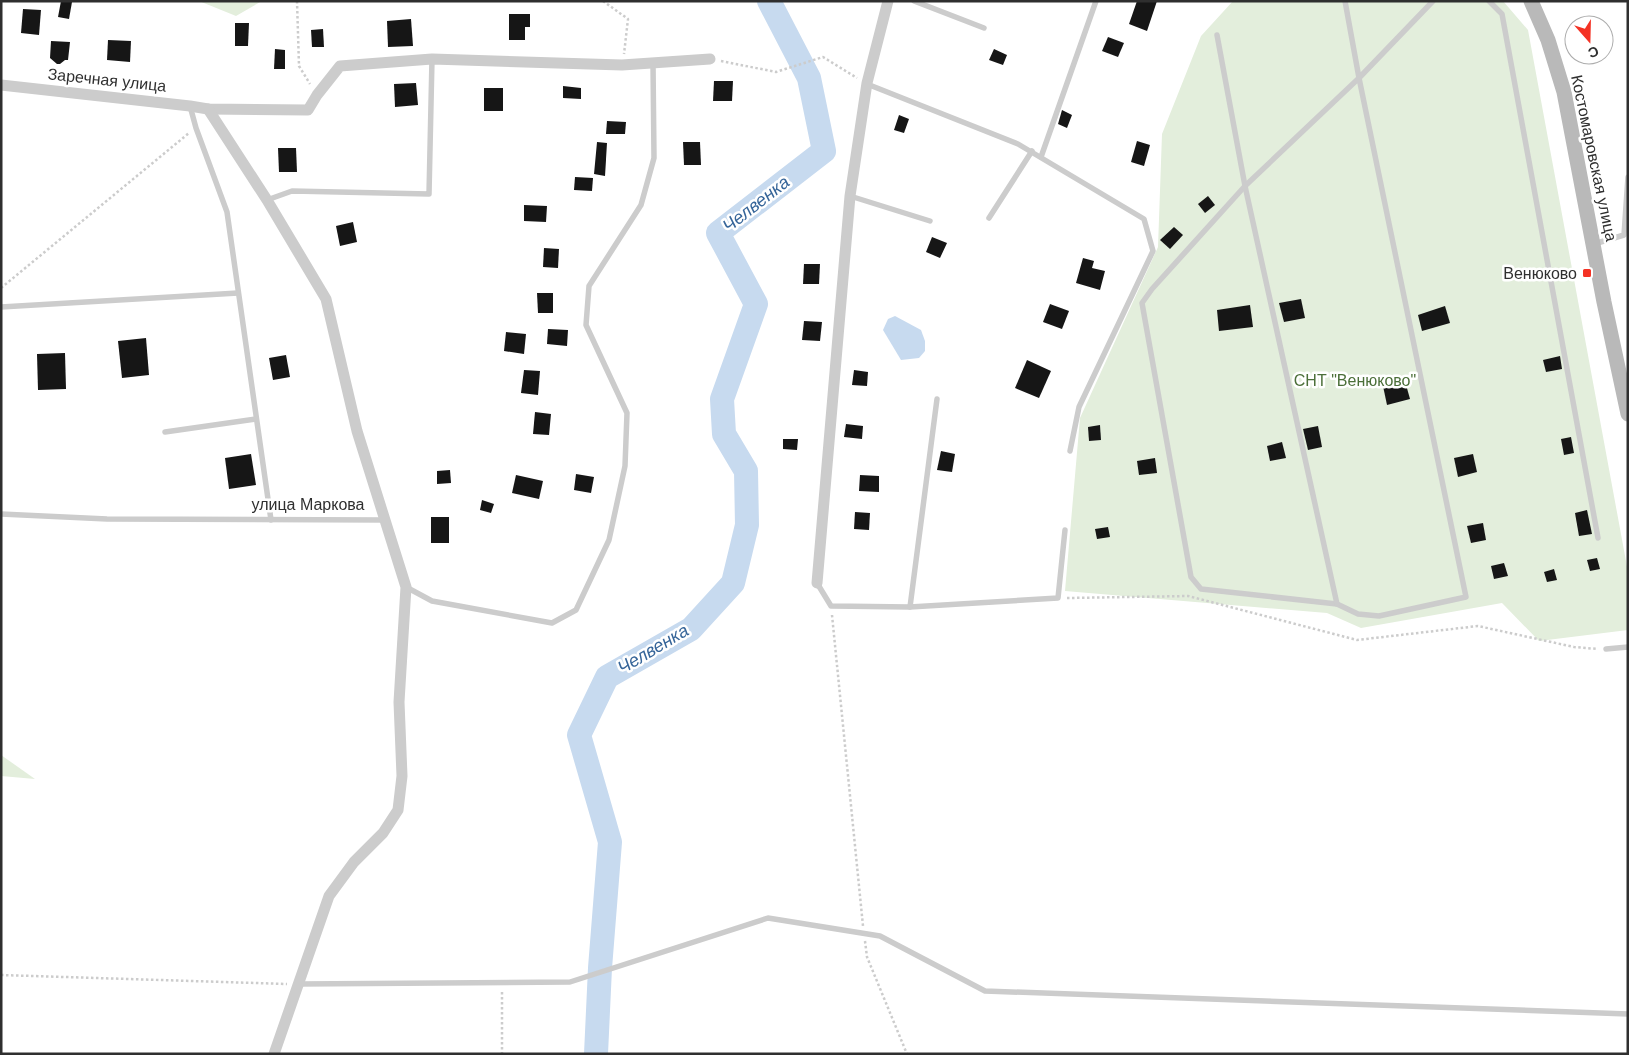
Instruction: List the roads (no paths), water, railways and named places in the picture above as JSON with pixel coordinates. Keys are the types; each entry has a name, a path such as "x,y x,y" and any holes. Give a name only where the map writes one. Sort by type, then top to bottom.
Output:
{"street":[{"path":"817,583 850,196 867,83 888,1"},
{"name":"Костомаровская улица","path":"1531,1 1548,40 1564,92 1604,302 1628,414"},
{"path":"432,59 622,65 710,59"},
{"name":"Заречная улица","path":"1,85 208,109 308,110 317,95 340,66 432,59"},
{"name":"улица Маркова","path":"208,109 267,200 326,299 357,431 385,520"},
{"path":"274,1054 329,896 354,862 384,833 398,810 402,776 399,702 406,587 385,520"}],"lane":[{"path":"914,1 984,28"},
{"path":"1041,157 1096,1"},
{"path":"1345,1 1360,78 1466,596 1379,616 1358,614 1336,604 1202,589 1191,577 1142,303 1152,289 1246,186 1360,78 1433,1"},
{"path":"1489,1 1502,14 1598,538"},
{"path":"1217,35 1246,186 1336,604"},
{"path":"267,200 292,191 429,194 432,59"},
{"path":"406,587 432,601 552,623 576,610 608,540 625,466 627,414 586,325 589,286 641,206 654,158 653,63"},
{"path":"867,83 1032,151 1144,219 1153,252 1079,407 1070,451"},
{"path":"190,106 196,128 227,212 271,520"},
{"path":"989,218 1032,151"},
{"path":"1594,244 1624,235 1628,177"},
{"path":"850,196 930,221"},
{"path":"1,308 238,293"},
{"path":"910,607 937,399"},
{"path":"165,432 256,419"},
{"name":"улица Маркова","path":"1,514 106,519 385,520"},
{"path":"817,583 831,606 910,607 1058,598 1064,530"},
{"path":"1606,649 1628,647"},
{"path":"299,984 570,982 768,918 880,936 985,991 1628,1014"}],"water":[{"path":"895,316 921,330 925,341 925,351 919,358 901,360 883,330 888,319"}],"waterway":[{"name":"Челвенка","path":"596,1054 600,968 610,842 579,735 607,677 691,629 733,583 747,525 746,471 724,434 722,399 756,304 718,233 824,151 809,78 769,1"}],"place":[{"name":"Венюково","path":"1587,273"}],"park label":[{"name":"СНТ \"Венюково\"","path":"1355,380"}]}
